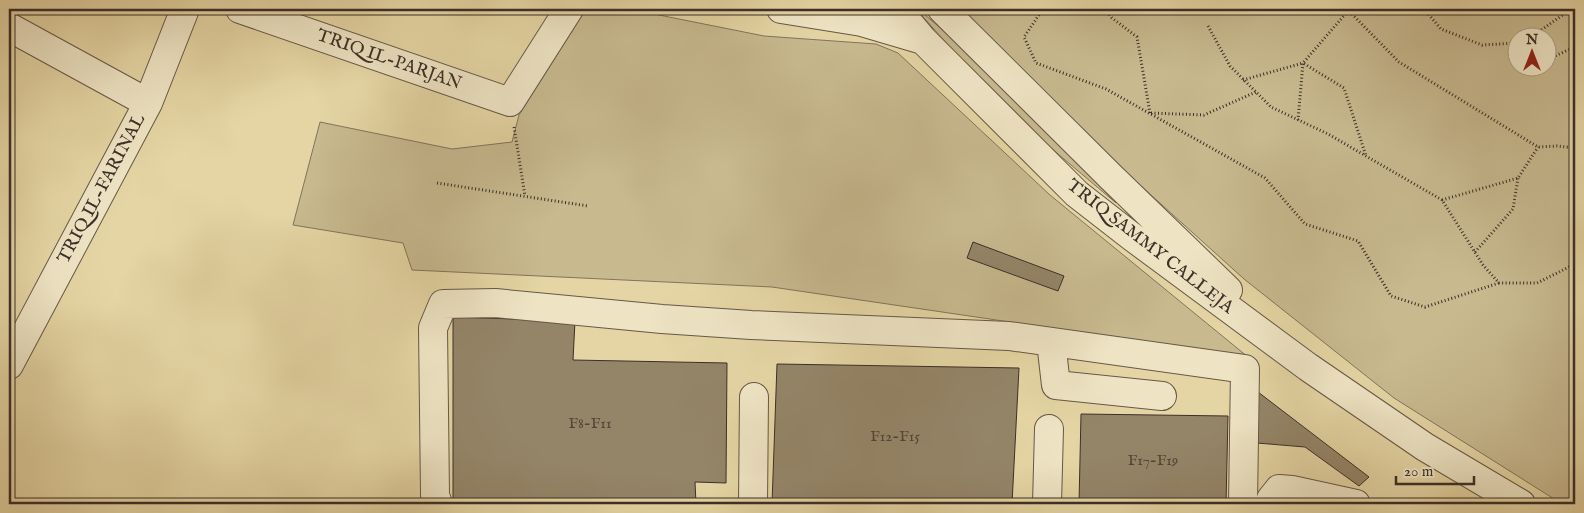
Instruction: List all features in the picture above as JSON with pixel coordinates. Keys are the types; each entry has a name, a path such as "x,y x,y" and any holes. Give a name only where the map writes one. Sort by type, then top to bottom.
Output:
{"street":[{"name":"TRIQ IL-FARINAL","path":"9,365 148,103 186,9"},
{"name":"TRIQ IL-PARJAN","path":"240,9 510,102"},
{"path":"510,102 569,9"},
{"path":"784,9 833,12 923,40"},
{"name":"TRIQ SAMMY CALLEJA","path":"896,9 923,40 1077,194 1308,367 1425,448 1521,504"},
{"name":"TRIQ SAMMY CALLEJA","path":"942,9 1111,177 1308,367"},
{"path":"9,27 148,103"},
{"path":"438,504 435,495 433,328 443,304 495,303 662,319 751,325 1008,336 1245,369 1243,504"},
{"path":"1051,342 1056,385 1162,396"},
{"path":"753,504 754,397"},
{"path":"1046,504 1050,429"},
{"path":"1270,504 1271,499 1279,489 1292,490 1356,504"}],"path":[{"path":"1043,9 1024,37 1036,63 1106,89 1265,178 1305,224 1358,241 1391,296 1425,307 1499,283 1537,283 1575,264"},
{"path":"1105,9 1112,18 1137,37 1150,113"},
{"path":"1424,9 1442,29 1482,45 1506,43"},
{"path":"1544,28 1571,9"},
{"path":"1243,80 1303,63 1348,10 1399,62 1538,147 1557,146 1575,148"},
{"path":"1208,26 1230,66 1271,107 1328,134 1442,200 1475,252 1499,283"},
{"path":"1556,55 1575,47"},
{"path":"1298,120 1303,63"},
{"path":"1303,63 1344,88 1366,156"},
{"path":"1150,113 1204,116 1256,92"},
{"path":"510,102 525,196"},
{"path":"1475,252 1513,208 1518,178 1538,147"},
{"path":"1442,200 1518,178"},
{"path":"437,183 588,206"}],"shaded area":[{"path":"586,9 629,9 764,36 876,44 898,53 1050,195 1248,357 772,287 412,270 403,243 293,225 320,122 452,149 512,142 519,115"},
{"path":"916,9 988,68 1116,203 1006,110"},
{"path":"962,9 1575,9 1575,504 1562,504 1394,398 1244,279 1090,140"}],"building":[{"path":"973,242 1064,276 1058,291 967,258"},
{"path":"453,317 575,321 573,360 727,363 726,483 695,482 696,504 453,499"},
{"path":"777,364 1019,368 1012,504 772,504"},
{"path":"1258,392 1369,477 1359,486 1305,447 1257,443"},
{"path":"1081,414 1228,416 1226,504 1079,504"}]}
